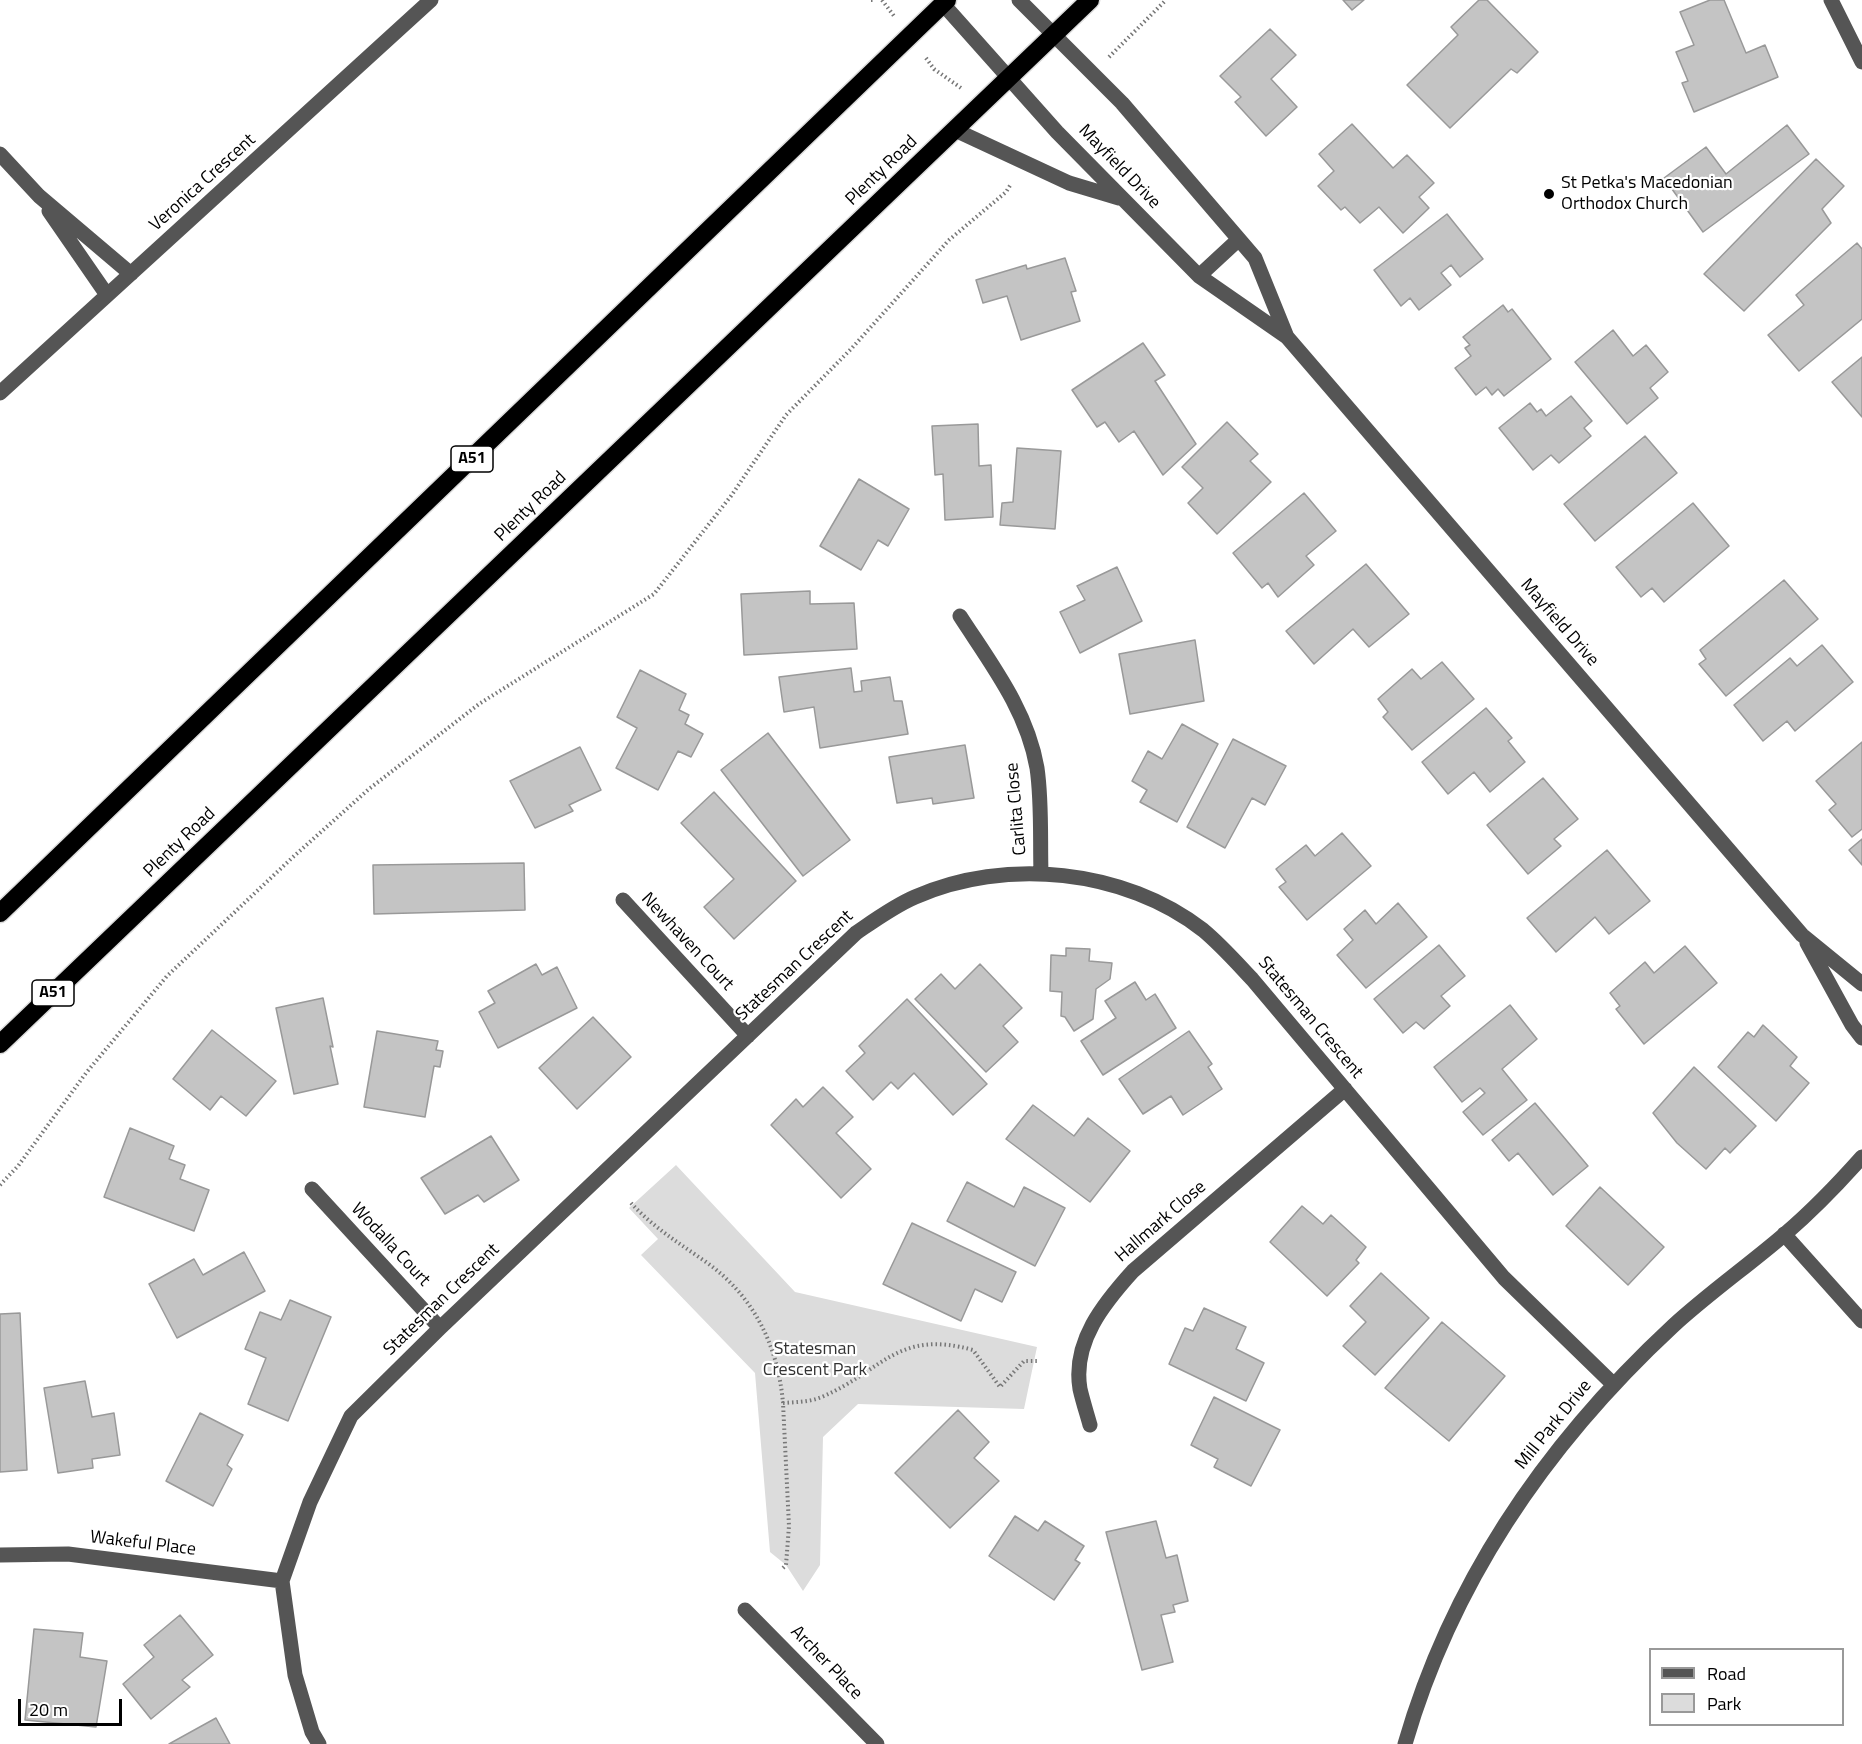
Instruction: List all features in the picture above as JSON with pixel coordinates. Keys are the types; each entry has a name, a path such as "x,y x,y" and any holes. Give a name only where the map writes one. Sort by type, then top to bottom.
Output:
{"highway":[{"name":"Plenty Road","path":"0,1044 1090,0"},
{"name":"A51","path":"0,913 911,38 945,2"}],"street":[{"name":"Veronica Crescent","path":"0,393 431,0"},
{"name":"Mayfield Drive","path":"1019,0 1122,103 1255,258 1287,337"},
{"path":"1831,0 1862,62"},
{"name":"Mayfield Drive","path":"945,2 1010,78 1122,199 1199,276 1287,337 1802,935 1862,984"},
{"path":"955,130 1069,183 1122,199"},
{"path":"0,154 39,196 131,274"},
{"path":"39,196 107,295"},
{"path":"1199,276 1239,239"},
{"name":"Carlita Close","path":"960,616 1012,696 1027,733 1036,767 1041,874"},
{"name":"Statesman Crescent","path":"319,1744 312,1732 295,1675 282,1581 309,1502 351,1416 440,1328 856,933 914,897 949,885 992,876 1041,874 1099,881 1138,894 1173,911 1201,929 1223,948 1252,979 1504,1278 1613,1384"},
{"name":"Newhaven Court","path":"623,900 748,1036"},
{"name":"Mayfield Drive","path":"1802,935 1852,1025 1862,1038"},
{"name":"Hallmark Close","path":"1090,1425 1080,1387 1082,1353 1089,1329 1106,1300 1133,1271 1345,1089"},
{"name":"Mill Park Drive","path":"1405,1744 1442,1644 1476,1571 1518,1501 1560,1444 1613,1384 1675,1325 1825,1198 1862,1157"},
{"name":"Mill Park Drive","path":"1825,1198 1862,1173"},
{"name":"Wodalla Court","path":"312,1189 440,1328"},
{"path":"1784,1234 1862,1321"},
{"name":"Wakeful Place","path":"0,1555 68,1554 282,1581"},
{"name":"Archer Place","path":"745,1610 877,1744"}],"path":[{"path":"882,0 934,69 984,103"},
{"path":"1120,45 1166,0"},
{"path":"0,1185 18,1166 86,1073 167,976 292,858 369,789 479,704 654,594 731,496 786,415 852,348 950,240 1006,192"},
{"path":"631,1203 657,1230 714,1269 741,1294 762,1324 773,1348 781,1376 789,1526 786,1565 783,1568"},
{"path":"783,1403 823,1397 887,1356 932,1344 973,1350 1000,1387 1024,1361 1038,1360"}],"green space":[{"name":"Statesman Crescent Park","path":"676,1165 795,1292 1037,1347 1024,1409 858,1404 823,1437 820,1565 803,1591 786,1565 770,1552 755,1373 641,1255 658,1239 629,1208"}],"building":[{"path":"1343,0 1364,0 1352,10"},
{"path":"1479,0 1487,0 1538,52 1517,73 1511,69 1450,128 1407,85 1458,35 1451,27"},
{"path":"1710,0 1724,0 1746,53 1765,45 1778,77 1694,112 1682,83 1688,81 1676,52 1694,45 1680,12"},
{"path":"1270,29 1296,55 1271,79 1297,107 1266,136 1235,102 1241,97 1220,76"},
{"path":"1352,124 1393,168 1407,155 1434,183 1419,197 1429,208 1403,233 1379,207 1360,223 1345,207 1341,210 1318,186 1334,171 1319,154"},
{"path":"1787,125 1809,154 1703,232 1664,178 1706,147 1726,174"},
{"path":"1816,159 1844,186 1822,209 1831,223 1744,311 1704,274"},
{"path":"1447,214 1483,259 1460,277 1451,265 1441,273 1451,285 1419,310 1410,298 1401,306 1374,270"},
{"path":"1857,243 1862,249 1862,319 1799,371 1768,335 1804,305 1796,295"},
{"path":"1065,258 1076,291 1071,292 1080,321 1021,340 1007,296 983,303 976,280 1026,265 1027,269"},
{"path":"1503,305 1508,312 1512,309 1551,359 1504,396 1498,389 1492,395 1486,387 1476,395 1455,368 1471,356 1465,348 1470,345 1463,337"},
{"path":"1613,330 1633,356 1646,345 1668,372 1650,388 1658,398 1627,424 1575,362"},
{"path":"1143,343 1165,375 1155,381 1196,444 1163,475 1134,431 1119,442 1105,422 1097,427 1072,390"},
{"path":"1862,357 1862,417 1832,382"},
{"path":"1571,396 1592,421 1584,428 1591,436 1559,463 1551,455 1533,470 1499,428 1530,403 1537,412 1541,409 1546,416"},
{"path":"1227,422 1258,454 1250,461 1271,482 1217,534 1188,503 1203,488 1182,467"},
{"path":"978,424 979,466 991,465 993,517 945,520 943,474 935,475 932,426"},
{"path":"1645,436 1677,473 1595,541 1564,504"},
{"path":"1017,448 1061,451 1055,529 1000,525 1002,503 1013,502"},
{"path":"859,479 909,509 888,546 878,540 861,570 820,546"},
{"path":"1304,493 1336,531 1306,556 1314,565 1278,597 1268,583 1262,588 1233,553"},
{"path":"1693,503 1729,546 1664,602 1652,588 1641,597 1616,567"},
{"path":"1366,564 1409,614 1369,647 1353,629 1314,664 1286,631"},
{"path":"1117,567 1142,621 1080,653 1060,612 1085,600 1077,586"},
{"path":"1784,580 1818,619 1726,696 1699,664 1706,659 1700,650"},
{"path":"810,591 810,604 854,603 857,649 744,655 741,594"},
{"path":"1195,640 1204,701 1130,714 1119,654"},
{"path":"1822,645 1853,682 1795,731 1787,721 1763,741 1734,705 1790,658 1797,666"},
{"path":"1442,662 1474,699 1412,750 1383,717 1388,712 1378,699 1412,669 1421,679"},
{"path":"851,668 854,692 862,691 861,681 890,677 894,701 902,701 908,734 820,748 814,707 784,712 779,677"},
{"path":"640,670 686,694 679,710 689,715 685,724 703,734 691,757 678,751 658,790 616,768 637,728 617,717"},
{"path":"1486,708 1512,738 1508,741 1525,762 1490,792 1474,772 1448,794 1422,762"},
{"path":"1182,724 1218,744 1177,822 1140,802 1147,790 1132,781 1148,751 1162,759"},
{"path":"768,733 850,840 803,876 721,770"},
{"path":"1233,739 1286,766 1265,805 1252,798 1225,848 1187,827"},
{"path":"1862,742 1862,829 1852,837 1829,810 1836,804 1816,781"},
{"path":"965,745 974,798 933,804 932,798 897,803 889,757"},
{"path":"580,747 601,790 569,805 573,811 535,828 510,781"},
{"path":"1543,778 1578,819 1554,839 1561,846 1528,874 1487,825"},
{"path":"714,792 796,881 734,939 704,907 734,879 681,823"},
{"path":"1342,833 1371,866 1307,920 1279,887 1286,882 1276,869 1306,845 1315,856"},
{"path":"1862,839 1862,865 1849,850"},
{"path":"1607,850 1650,901 1609,934 1595,917 1556,952 1527,918"},
{"path":"524,863 525,910 374,914 373,865"},
{"path":"1398,903 1427,937 1366,988 1337,955 1353,940 1344,929 1365,910 1376,924"},
{"path":"1439,945 1465,976 1441,996 1450,1006 1424,1029 1416,1022 1403,1033 1374,999"},
{"path":"1685,946 1717,983 1644,1044 1616,1009 1620,1006 1610,993 1645,962 1654,973"},
{"path":"1066,948 1090,949 1089,961 1112,963 1110,979 1096,989 1093,1019 1074,1031 1065,1017 1061,1016 1062,992 1050,991 1051,955 1066,956"},
{"path":"536,964 542,975 557,967 577,1008 498,1048 479,1012 495,1003 488,991"},
{"path":"980,964 1022,1008 1003,1026 1018,1042 986,1072 915,999 941,974 955,989"},
{"path":"1135,982 1146,1000 1155,994 1176,1028 1103,1075 1081,1041 1116,1018 1105,1001"},
{"path":"323,998 338,1084 294,1094 276,1008"},
{"path":"907,999 987,1084 953,1115 914,1073 898,1089 891,1082 873,1100 846,1071 865,1053 859,1046"},
{"path":"1510,1005 1537,1039 1502,1069 1527,1100 1483,1135 1463,1112 1485,1093 1480,1088 1462,1102 1434,1067"},
{"path":"593,1017 631,1057 577,1109 539,1068"},
{"path":"1763,1025 1797,1057 1790,1066 1809,1083 1776,1121 1718,1067 1748,1032 1754,1037"},
{"path":"212,1030 276,1081 246,1116 221,1096 210,1110 173,1079"},
{"path":"377,1031 438,1041 436,1050 443,1051 440,1067 434,1066 425,1117 364,1107"},
{"path":"1189,1031 1212,1064 1208,1067 1222,1089 1183,1115 1171,1096 1143,1114 1119,1079"},
{"path":"1694,1067 1756,1126 1730,1153 1725,1148 1706,1169 1677,1143 1653,1113"},
{"path":"823,1087 853,1117 836,1133 871,1169 841,1198 771,1125 796,1099 803,1107"},
{"path":"1535,1103 1588,1166 1553,1195 1518,1153 1509,1161 1492,1140"},
{"path":"1033,1105 1074,1136 1088,1118 1130,1151 1090,1202 1006,1139"},
{"path":"130,1128 174,1146 169,1159 185,1165 180,1179 209,1190 194,1231 104,1197"},
{"path":"491,1136 519,1180 484,1202 478,1195 445,1214 421,1178"},
{"path":"967,1182 1014,1207 1024,1187 1065,1208 1035,1266 947,1221"},
{"path":"1600,1187 1664,1247 1628,1285 1566,1226"},
{"path":"1302,1206 1323,1224 1331,1215 1366,1247 1356,1260 1359,1263 1327,1296 1270,1242"},
{"path":"912,1223 1016,1272 1002,1302 975,1289 961,1321 883,1284"},
{"path":"244,1252 265,1291 177,1338 149,1284 194,1259 203,1275"},
{"path":"1381,1273 1429,1318 1375,1375 1343,1346 1366,1322 1350,1306"},
{"path":"290,1300 331,1317 288,1421 248,1404 266,1358 245,1349 260,1312 281,1320"},
{"path":"1204,1308 1246,1327 1236,1349 1264,1363 1246,1401 1169,1364 1185,1328 1193,1331"},
{"path":"20,1313 27,1470 0,1472 0,1314"},
{"path":"1442,1322 1505,1376 1449,1441 1385,1388"},
{"path":"85,1381 92,1417 114,1413 120,1455 92,1459 93,1468 58,1473 44,1388"},
{"path":"1214,1397 1280,1430 1251,1486 1214,1467 1218,1459 1191,1445"},
{"path":"958,1410 989,1442 974,1458 999,1481 950,1528 895,1473"},
{"path":"200,1413 243,1435 227,1465 232,1469 213,1506 166,1481"},
{"path":"1015,1516 1038,1531 1045,1521 1084,1546 1075,1560 1080,1563 1054,1600 989,1556"},
{"path":"1156,1521 1166,1558 1177,1555 1188,1601 1173,1605 1175,1612 1161,1615 1173,1662 1142,1670 1106,1532"},
{"path":"180,1615 213,1655 182,1680 190,1687 151,1719 123,1684 154,1657 144,1645"},
{"path":"34,1629 83,1633 80,1657 107,1661 96,1727 25,1720"},
{"path":"216,1718 230,1744 169,1744"}],"place":[{"name":"St Petka's Macedonian Orthodox Church","path":"1549,194"}]}
